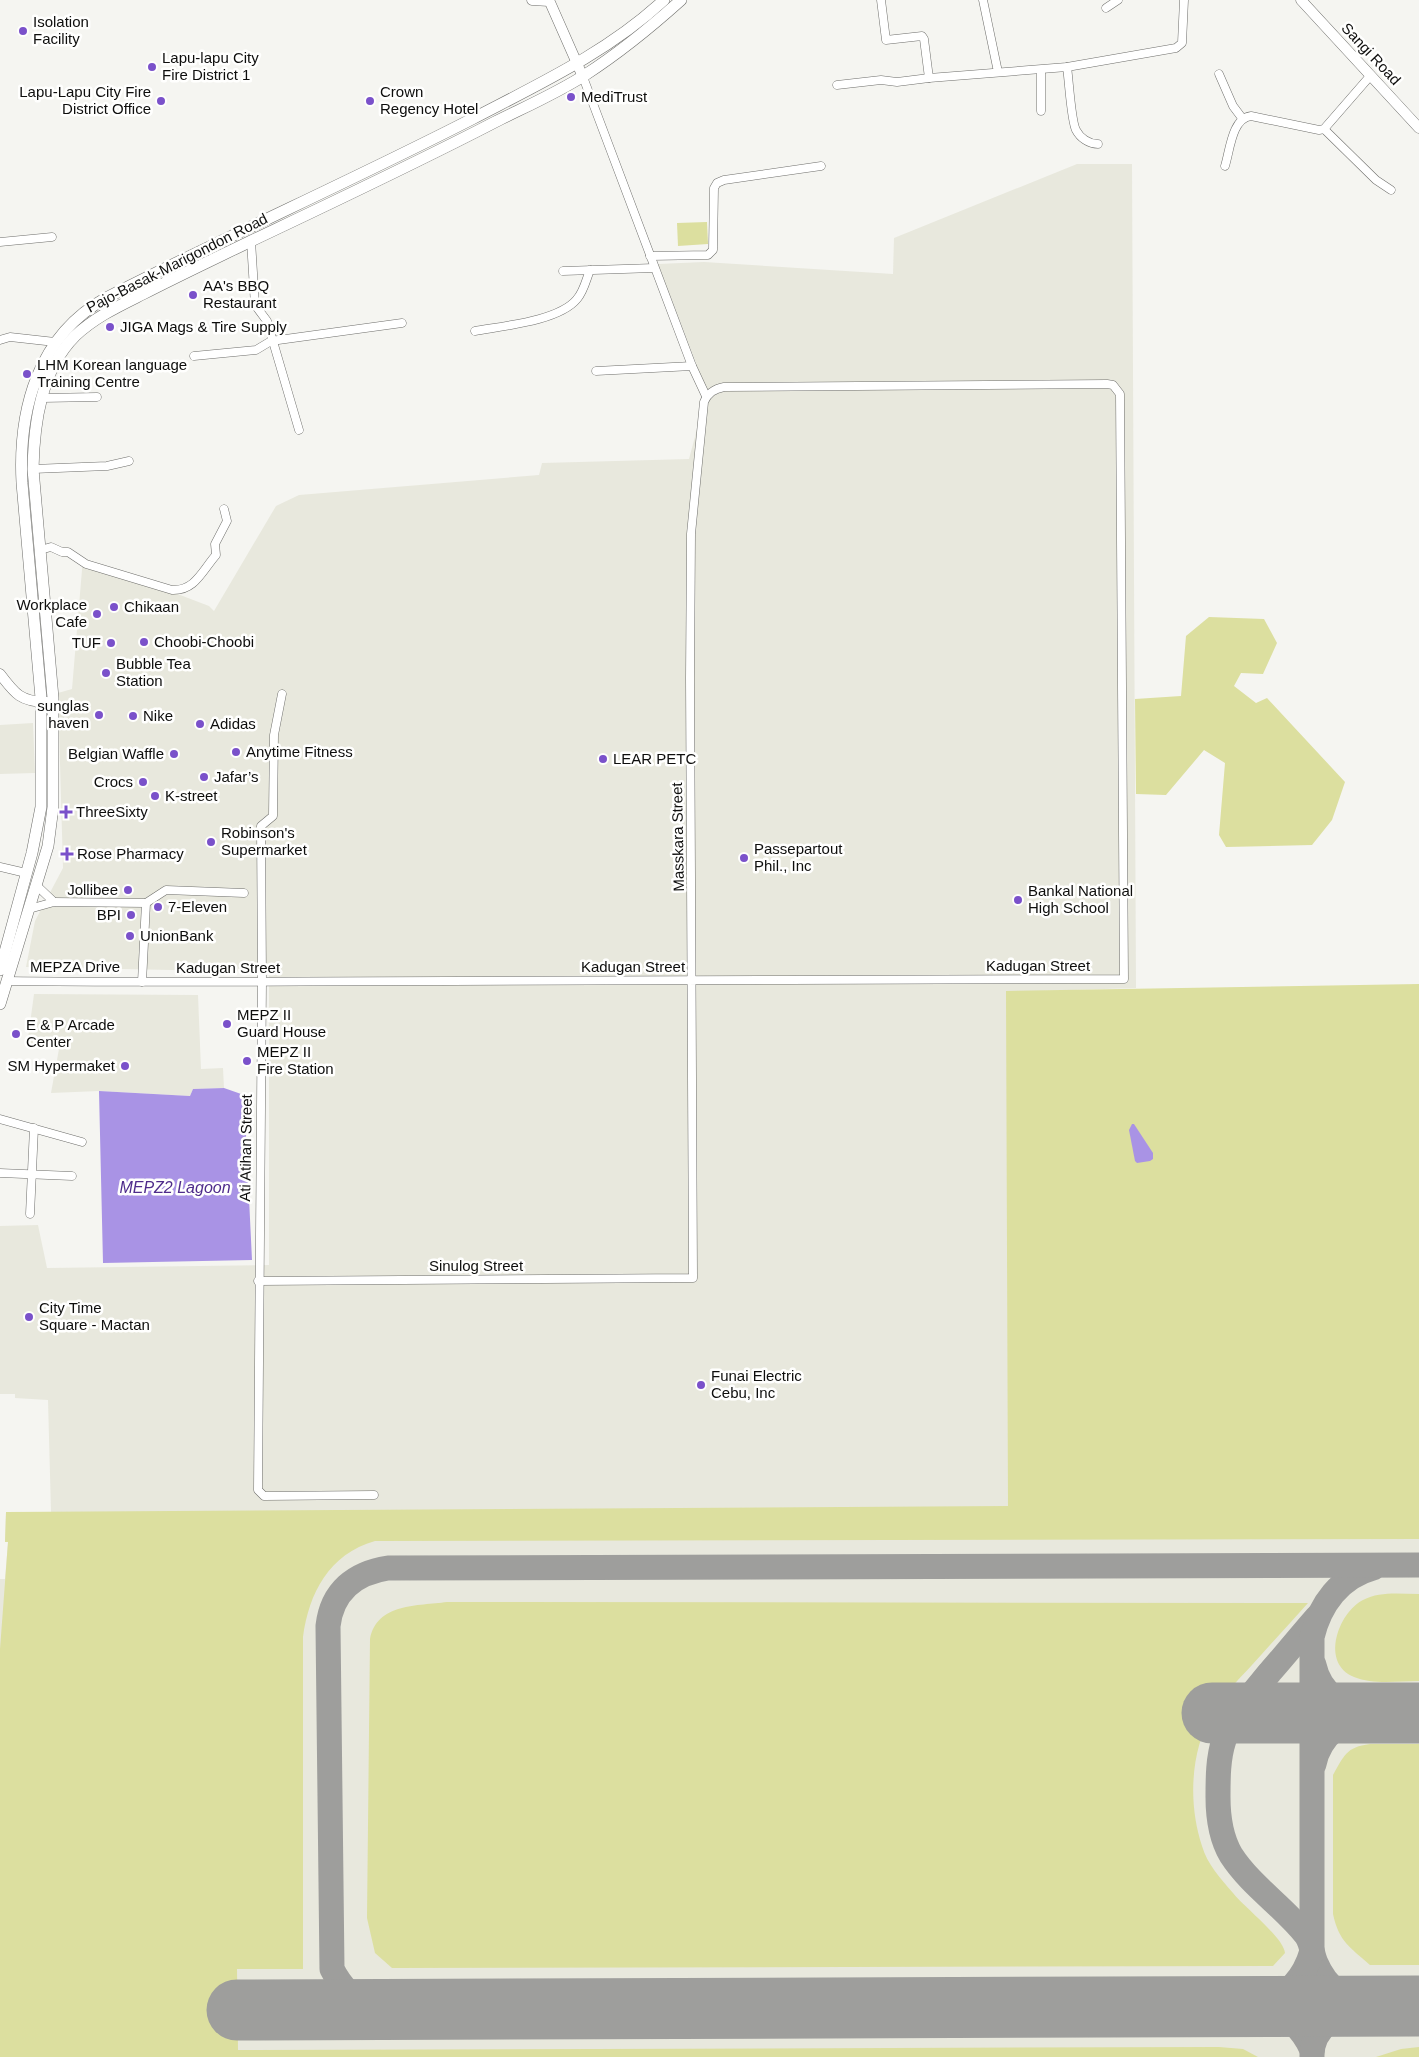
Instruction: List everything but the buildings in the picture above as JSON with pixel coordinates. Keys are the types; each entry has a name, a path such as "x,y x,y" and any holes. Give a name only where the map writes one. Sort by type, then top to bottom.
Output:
{"main road":[{"name":"Pajo-Basak-Marigondon Road","path":"47,702 23,492 21,449 24,418 30,396 54,342 89,307 159,270 432,139 577,65 616,38 664,0"},
{"name":"Pajo-Basak-Marigondon Road","path":"0,1004 48,846 53,807 34,469 35,430 42,398 60,356 85,327 106,313 251,241 423,160 583,77 646,30 681,0"},
{"path":"267,218 274,230"},
{"name":"Pajo-Basak-Marigondon Road","path":"0,970 26,873 41,807 48,727"}],"street":[{"path":"532,0 549,1 583,77 654,268 692,366 706,396"},
{"path":"881,0 886,40 922,36 929,78"},
{"path":"983,0 998,72"},
{"path":"1106,8 1118,0"},
{"path":"836,85 881,80 897,82 998,72 1040,70 1176,48 1182,43 1184,0"},
{"name":"Sangi Road","path":"1301,0 1417,122"},
{"path":"1067,67 1075,130 1091,144 1098,144"},
{"path":"1040,70 1041,111"},
{"path":"1219,74 1233,106 1242,118"},
{"path":"1226,166 1237,125 1242,118 1251,116 1319,130 1324,129 1371,75"},
{"path":"1324,129 1376,180 1392,190"},
{"path":"650,256 708,255 713,250 714,188 717,183 724,180 821,166"},
{"path":"0,242 52,237"},
{"path":"251,241 255,306 267,321 271,341 299,430"},
{"path":"562,271 654,268"},
{"path":"475,331 542,318 566,308 577,299 590,270"},
{"path":"194,356 256,350 271,341 402,323"},
{"path":"0,340 10,337 54,342"},
{"path":"596,371 692,366"},
{"name":"Kadugan Street","path":"142,982 1124,979 1120,394 1116,388 1107,384 724,386 706,396"},
{"name":"Masskara Street","path":"693,1278 691,534 706,396"},
{"path":"42,398 97,397"},
{"path":"34,469 107,466 130,461"},
{"path":"40,550 51,547 62,552 68,552 86,564 172,590 182,590 191,586 216,554 215,544 227,521 224,509"},
{"path":"0,674 22,698 30,701 47,702"},
{"name":"Ati Atihan Street","path":"282,694 274,735 273,816 261,826 262,981 258,1281 260,1401 258,1490 264,1496 374,1495"},
{"path":"0,867 26,873"},
{"path":"36,885 54,902"},
{"path":"29,908 54,902 146,903 166,890 244,893"},
{"path":"142,982 146,903"},
{"name":"MEPZA Drive","path":"8,981 142,982"},
{"path":"0,1119 82,1142"},
{"path":"30,1214 34,1128"},
{"path":"0,1173 72,1176"},
{"name":"Sinulog Street","path":"258,1281 693,1278"}],"shaded area":[{"path":"1077,164 1132,164 1136,988 1006,992 1419,1505 1419,2057 0,2057 0,1579 5,1579 8,1542 5,1542 6,1512 51,1512 48,1400 15,1398 15,1394 0,1394 0,1226 38,1225 47,1268 269,1265 269,972 26,967 35,921 63,868 58,693 72,689 83,558 209,606 214,611 276,506 299,495 539,475 542,463 689,459 707,392 658,264 704,262 893,274 894,238"},
{"path":"33,723 35,773 0,774 0,725"},
{"name":"SM Hypermaket","path":"34,994 198,995 201,1069 223,1068 224,1088 193,1089 190,1096 99,1091 51,1093 59,1049 27,1046"}],"green space":[{"path":"707,222 708,244 678,246 677,223"},
{"path":"1209,617 1264,619 1277,643 1263,674 1241,673 1234,686 1256,703 1267,698 1345,782 1332,820 1312,845 1226,847 1219,835 1225,763 1204,750 1166,795 1136,794 1135,699 1181,696 1186,636"},
{"path":"1419,984 1419,1539 375,1541 345,1555 324,1577 310,1605 303,1637 303,1969 237,1969 238,2050 1219,2047 1243,2049 1258,2057 0,2057 0,1649 8,1542 5,1542 6,1512 1008,1506 1006,991"},
{"path":"1419,1594 1419,1681 1369,1681 1354,1677 1344,1670 1338,1661 1335,1650 1336,1638 1340,1626 1354,1606 1376,1595"},
{"path":"447,1602 1308,1603 1231,1688 1213,1712 1205,1727 1200,1743 1194,1778 1195,1813 1202,1846 1207,1859 1238,1899 1278,1939 1285,1953 1273,1966 392,1968 375,1953 367,1918 370,1639 374,1627 381,1619 400,1608"},
{"path":"1370,1744 1419,1744 1419,1965 1370,1965 1342,1938 1333,1914 1333,1775 1343,1758 1351,1750"},
{"path":"1419,2047 1419,2057 1376,2057 1401,2049"}],"water":[{"name":"MEPZ2 Lagoon","path":"224,1088 244,1095 252,1260 103,1263 99,1091 190,1096 193,1089"},
{"path":"1132,1124 1134,1124 1153,1153 1153,1159 1150,1161 1137,1163 1135,1161 1129,1130"}],"taxiway":[{"path":"369,2009 348,1992 332,1969 328,1626 334,1603 340,1594 347,1586 365,1574 388,1568 1419,1565"},
{"path":"1261,2006 1279,1997 1294,1985 1309,1961 1312,1951 1312,1637 1320,1614 1333,1594 1351,1578 1373,1568"},
{"path":"1317,1617 1250,1696 1228,1730 1222,1747 1219,1768 1219,1819 1222,1834 1231,1855 1257,1886 1306,1935 1316,1963 1325,1979 1345,1997 1370,2006"},
{"path":"1314,1665 1321,1684 1334,1698 1359,1711 1369,1713"},
{"path":"1314,1764 1321,1745 1334,1730 1350,1719 1369,1713"},
{"path":"1261,2006 1278,2013 1292,2022 1312,2050"},
{"path":"1312,2057 1313,2046 1317,2036 1330,2021 1349,2011 1370,2006"}],"runway":[{"path":"1212,1713 1419,1713"},
{"path":"237,2010 1419,2006"}],"place":[{"name":"Isolation Facility","path":"23,31"},
{"name":"Lapu-lapu City Fire District 1","path":"152,67"},
{"name":"MediTrust","path":"571,97"},
{"name":"Lapu-Lapu City Fire District Office","path":"161,101"},
{"name":"Crown Regency Hotel","path":"370,101"},
{"name":"AA's BBQ Restaurant","path":"193,295"},
{"name":"JIGA Mags & Tire Supply","path":"110,327"},
{"name":"LHM Korean language Training Centre","path":"27,374"},
{"name":"Chikaan","path":"114,607"},
{"name":"Workplace Cafe","path":"97,614"},
{"name":"Choobi-Choobi","path":"144,642"},
{"name":"TUF","path":"111,643"},
{"name":"Bubble Tea Station","path":"106,673"},
{"name":"sunglas haven","path":"99,715"},
{"name":"Nike","path":"133,716"},
{"name":"Adidas","path":"200,724"},
{"name":"Anytime Fitness","path":"236,752"},
{"name":"Belgian Waffle","path":"174,754"},
{"name":"LEAR PETC","path":"603,759"},
{"name":"Jafar’s","path":"204,777"},
{"name":"Crocs","path":"143,782"},
{"name":"K-street","path":"155,796"},
{"name":"ThreeSixty","path":"66,812"},
{"name":"Robinson's Supermarket","path":"211,842"},
{"name":"Rose Pharmacy","path":"67,854"},
{"name":"Passepartout Phil., Inc","path":"744,858"},
{"name":"Jollibee","path":"128,890"},
{"name":"Bankal National High School","path":"1018,900"},
{"name":"7-Eleven","path":"158,907"},
{"name":"BPI","path":"131,915"},
{"name":"UnionBank","path":"130,936"},
{"name":"MEPZ II Guard House","path":"227,1024"},
{"name":"E & P Arcade Center","path":"16,1034"},
{"name":"MEPZ II Fire Station","path":"247,1061"},
{"name":"SM Hypermaket","path":"125,1066"},
{"name":"City Time Square - Mactan","path":"29,1317"},
{"name":"Funai Electric Cebu, Inc","path":"701,1385"}]}
